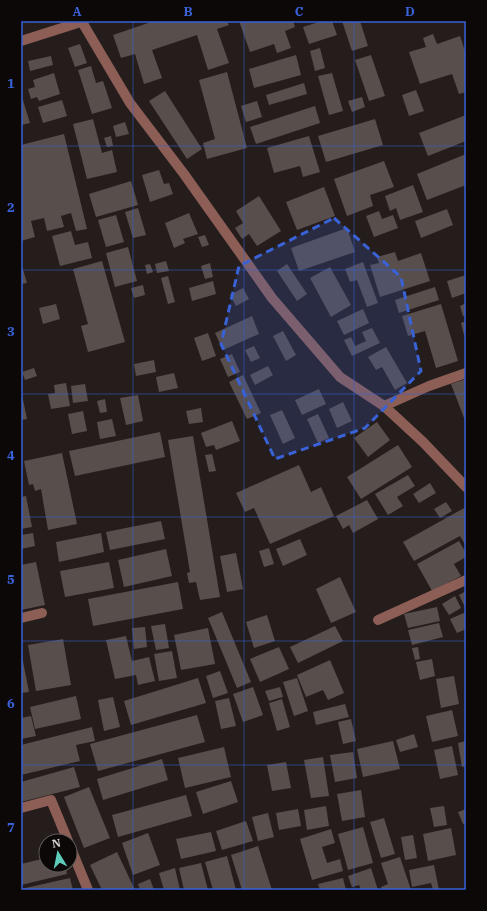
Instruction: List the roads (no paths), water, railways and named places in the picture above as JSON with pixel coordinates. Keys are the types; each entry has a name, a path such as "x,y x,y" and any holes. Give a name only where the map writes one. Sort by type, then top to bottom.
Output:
{"street":[{"path":"21,41 83,21 130,103 184,174 272,298 340,377 384,406 423,442 466,487"},
{"path":"384,406 429,386 466,373"},
{"path":"378,620 466,580"},
{"path":"21,618 42,613"},
{"path":"21,808 51,800 65,833"},
{"path":"78,866 88,890"}]}
